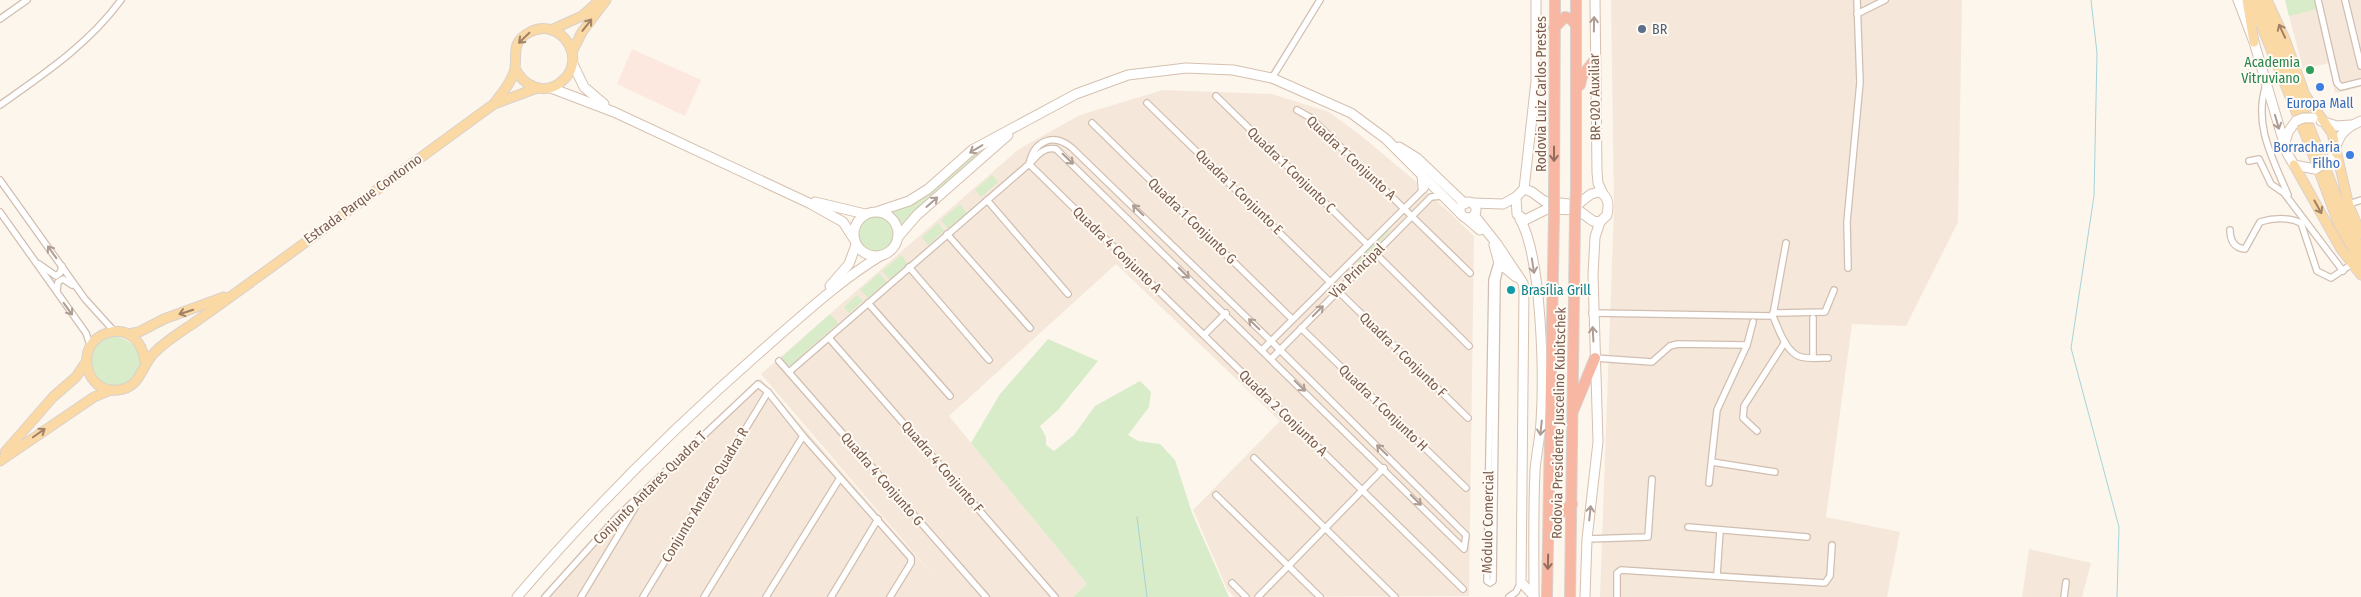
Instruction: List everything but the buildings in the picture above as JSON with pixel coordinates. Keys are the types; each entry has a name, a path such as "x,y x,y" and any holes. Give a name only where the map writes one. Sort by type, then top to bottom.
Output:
{"highway":[{"name":"Rodovia Luiz Carlos Prestes","path":"1554,189 1555,0"},
{"path":"1576,0 1576,98"},
{"path":"1554,28 1565,17 1571,19 1576,25"},
{"path":"1576,98 1582,76 1594,61"},
{"name":"Rodovia Presidente Juscelino Kubitschek","path":"1570,597 1576,98"},
{"name":"Rodovia Presidente Juscelino Kubitschek","path":"1547,597 1554,189"},
{"path":"1571,416 1595,358"},
{"path":"1549,503 1553,510 1560,514 1572,504"}],"main road":[{"path":"494,104 507,85 515,68 514,54 520,41 530,32 551,30 582,16 600,0"},
{"path":"572,52 582,32 606,0"},
{"path":"1469,210 1503,204 1524,190 1536,81 1536,0"},
{"name":"BR-020 Auxiliar","path":"1595,0 1594,61 1597,172 1598,183 1608,200 1608,212 1600,222"},
{"path":"2238,0 2254,42 2284,146 2357,264"},
{"path":"2249,0 2254,42"},
{"path":"2249,0 2361,275"},
{"path":"2260,0 2350,232 2361,249"},
{"path":"2267,0 2286,39 2305,95 2332,133 2349,204 2361,234"},
{"path":"551,30 565,38 572,52 573,64 584,87 614,112"},
{"path":"551,88 568,76 573,64"},
{"path":"515,68 526,83 537,88"},
{"path":"794,195 835,208 864,214 879,211 921,194 972,150 1076,94 1128,75 1186,68 1233,70 1272,78 1351,113 1386,139 1417,158 1447,198 1469,210 1503,209 1519,218 1529,220 1542,210 1578,210 1593,221 1600,222 1595,237 1592,313 1598,442 1587,539 1585,597"},
{"path":"494,104 537,88 551,88 614,112 794,195 842,222 855,242 867,254 882,255"},
{"name":"Estrada Parque Contorno","path":"145,362 165,343 494,104"},
{"path":"2284,146 2288,132 2296,122 2313,118 2337,126 2357,123"},
{"path":"2294,165 2315,168 2331,160 2341,133 2357,123"},
{"path":"517,597 596,510 720,387 851,275 893,248 898,237 917,215 1019,125"},
{"path":"1386,139 1422,174 1439,185 1469,210 1493,244 1502,261 1520,279 1524,290 1520,582 1534,597"},
{"path":"1422,174 1423,188"},
{"path":"1524,190 1532,192 1544,201 1577,204 1595,192 1603,194"},
{"path":"1516,197 1515,209 1526,230 1536,283 1542,352 1542,422 1534,493 1534,597"},
{"path":"879,211 892,217 896,223 898,237"},
{"path":"807,311 849,264 855,242 854,228 864,214"},
{"path":"0,457 53,397 76,377 86,361 90,345 105,333 114,331 128,334 139,332 164,319 232,294"},
{"path":"0,461 94,396 111,390 127,388 134,384 143,371 145,362 141,345 128,334"},
{"path":"86,361 90,377 96,384 111,390"},
{"path":"1522,503 1534,493"}],"street":[{"path":"0,19 27,0"},
{"path":"0,105 74,50 100,26 121,0"},
{"path":"1272,78 1320,0"},
{"path":"1848,268 1847,222 1860,82 1856,0"},
{"path":"1857,14 1885,0"},
{"path":"2318,0 2337,84 2342,87 2361,82"},
{"path":"2345,0 2361,66"},
{"path":"2266,83 2262,96 2261,116 2264,136 2289,199"},
{"name":"Quadra 1 Conjunto C","path":"1216,96 1367,244"},
{"name":"Quadra 1 Conjunto E","path":"1147,103 1330,282"},
{"name":"Quadra 1 Conjunto A","path":"1298,110 1311,118 1470,273"},
{"name":"Quadra 1 Conjunto G","path":"1092,123 1292,319"},
{"path":"790,372 1029,164 1044,150 1056,149 1097,186 1464,549 1466,534 1271,340 1068,144 1058,140 1040,143 1033,151 1029,164"},
{"path":"2249,161 2256,158 2259,159 2271,184 2289,199 2343,271"},
{"name":"Quadra 4 Conjunto A","path":"1029,164 1204,335"},
{"path":"1097,186 1104,178"},
{"path":"0,180 85,299"},
{"name":"Via Principal","path":"1262,349 1423,188 1439,185"},
{"path":"0,188 15,200"},
{"name":"Via Principal","path":"1272,358 1431,196 1447,198"},
{"path":"987,200 1068,294"},
{"path":"2349,204 2361,200"},
{"path":"0,212 86,333 90,345"},
{"path":"2230,230 2230,239 2235,246 2245,249 2260,222 2296,220 2302,223 2317,271 2331,278 2357,264"},
{"path":"947,234 1030,328"},
{"path":"1786,243 1773,314 1785,342 1799,357 1828,358"},
{"path":"1375,253 1469,346"},
{"path":"34,259 56,276 60,273 62,266"},
{"path":"1351,260 1360,269"},
{"name":"Módulo Comercial","path":"1490,571 1495,280 1502,261"},
{"path":"909,268 989,360"},
{"path":"58,294 58,282 66,280 114,331"},
{"path":"1321,290 1330,298"},
{"path":"1592,313 1773,314 1825,312 1834,290"},
{"name":"Quadra 1 Conjunto F","path":"1338,291 1468,418"},
{"path":"1216,304 1225,296"},
{"path":"868,303 950,396"},
{"path":"1204,335 1226,314"},
{"path":"1812,358 1813,318"},
{"path":"1709,483 1717,410 1747,345 1753,322"},
{"name":"Quadra 1 Conjunto H","path":"1301,328 1466,488"},
{"path":"1278,333 1281,340 1288,342"},
{"name":"Quadra 2 Conjunto A","path":"1204,335 1463,589"},
{"name":"Quadra 4 Conjunto F","path":"829,338 1055,597"},
{"path":"1757,431 1743,418 1744,406 1785,342"},
{"path":"1595,358 1652,362 1670,346 1678,344 1747,345"},
{"name":"Quadra 4 Conjunto G","path":"779,361 986,597"},
{"name":"Conjunto Antares Quadra T","path":"546,597 617,517 757,385 760,384 768,392"},
{"path":"768,392 803,436 911,558 890,597"},
{"name":"Conjunto Antares Quadra R","path":"643,597 768,392"},
{"path":"1319,405 1328,396"},
{"path":"704,597 803,436"},
{"path":"1254,458 1395,597"},
{"path":"1712,462 1775,472"},
{"path":"1258,597 1384,468"},
{"path":"1396,480 1404,472"},
{"path":"766,597 840,478"},
{"path":"1587,539 1648,537 1652,479"},
{"path":"581,597 646,490"},
{"path":"1216,496 1320,597"},
{"path":"617,517 625,524"},
{"path":"831,597 878,519"},
{"path":"1688,527 1807,537"},
{"path":"1717,575 1720,530"},
{"path":"1617,597 1618,570 1825,583 1830,576 1832,545"},
{"path":"1509,597 1516,592 1520,582"},
{"path":"2064,597 2066,582"},
{"path":"1232,583 1246,597"}],"shaded area":[{"path":"1611,0 1962,0 1958,222 1906,326 1852,324 1826,517 1900,532 1887,597 1600,597 1614,208"},
{"path":"2285,0 2361,0 2361,87 2335,93 2329,63 2303,69"},
{"path":"632,49 701,80 685,116 617,84"},
{"path":"1163,90 1272,94 1329,112 1359,134 1419,184 1474,236 1469,596 1234,597 1227,589 1193,510 1280,421 1116,264 949,416 1087,584 1073,597 544,597 637,493 761,379 943,587 761,374 1019,149 1080,115"},
{"path":"2029,549 2091,563 2082,597 2022,597"}],"green space":[{"path":"2285,0 2315,0 2317,9 2289,16"},
{"path":"1008,132 901,226 889,209 902,206 970,154"},
{"path":"992,175 998,182 981,197 975,190"},
{"path":"960,204 967,213 948,229 941,220"},
{"path":"876,213 891,219 897,234 891,249 876,255 861,249 855,234 861,219"},
{"path":"938,223 944,231 928,245 922,237"},
{"path":"1387,228 1390,231 1360,263 1357,262 1356,261"},
{"path":"901,255 908,264 890,280 882,271"},
{"path":"879,273 887,282 868,298 860,290"},
{"path":"857,295 863,301 849,313 844,307"},
{"path":"830,314 838,323 791,365 787,365 781,358"},
{"path":"114,336 133,345 138,350 143,363 138,376 122,389 95,381 89,357 98,342"},
{"path":"1048,339 1098,361 1058,410 1040,426 1046,437 1046,445 1054,451 1074,435 1095,406 1140,381 1151,392 1149,407 1128,435 1138,441 1160,444 1175,460 1192,513 1229,597 1073,597 1087,584 971,443 1000,394"}],"waterway":[{"path":"2091,0 2097,53 2094,196 2071,348 2119,527 2117,597"},
{"path":"1137,517 1147,597"}],"place":[{"name":"BR","path":"1642,29"},
{"name":"Academia Vitruviano","path":"2310,70"},
{"name":"Europa Mall","path":"2320,87"},
{"name":"Borracharia Filho","path":"2350,155"},
{"name":"Brasília Grill","path":"1511,290"}]}
